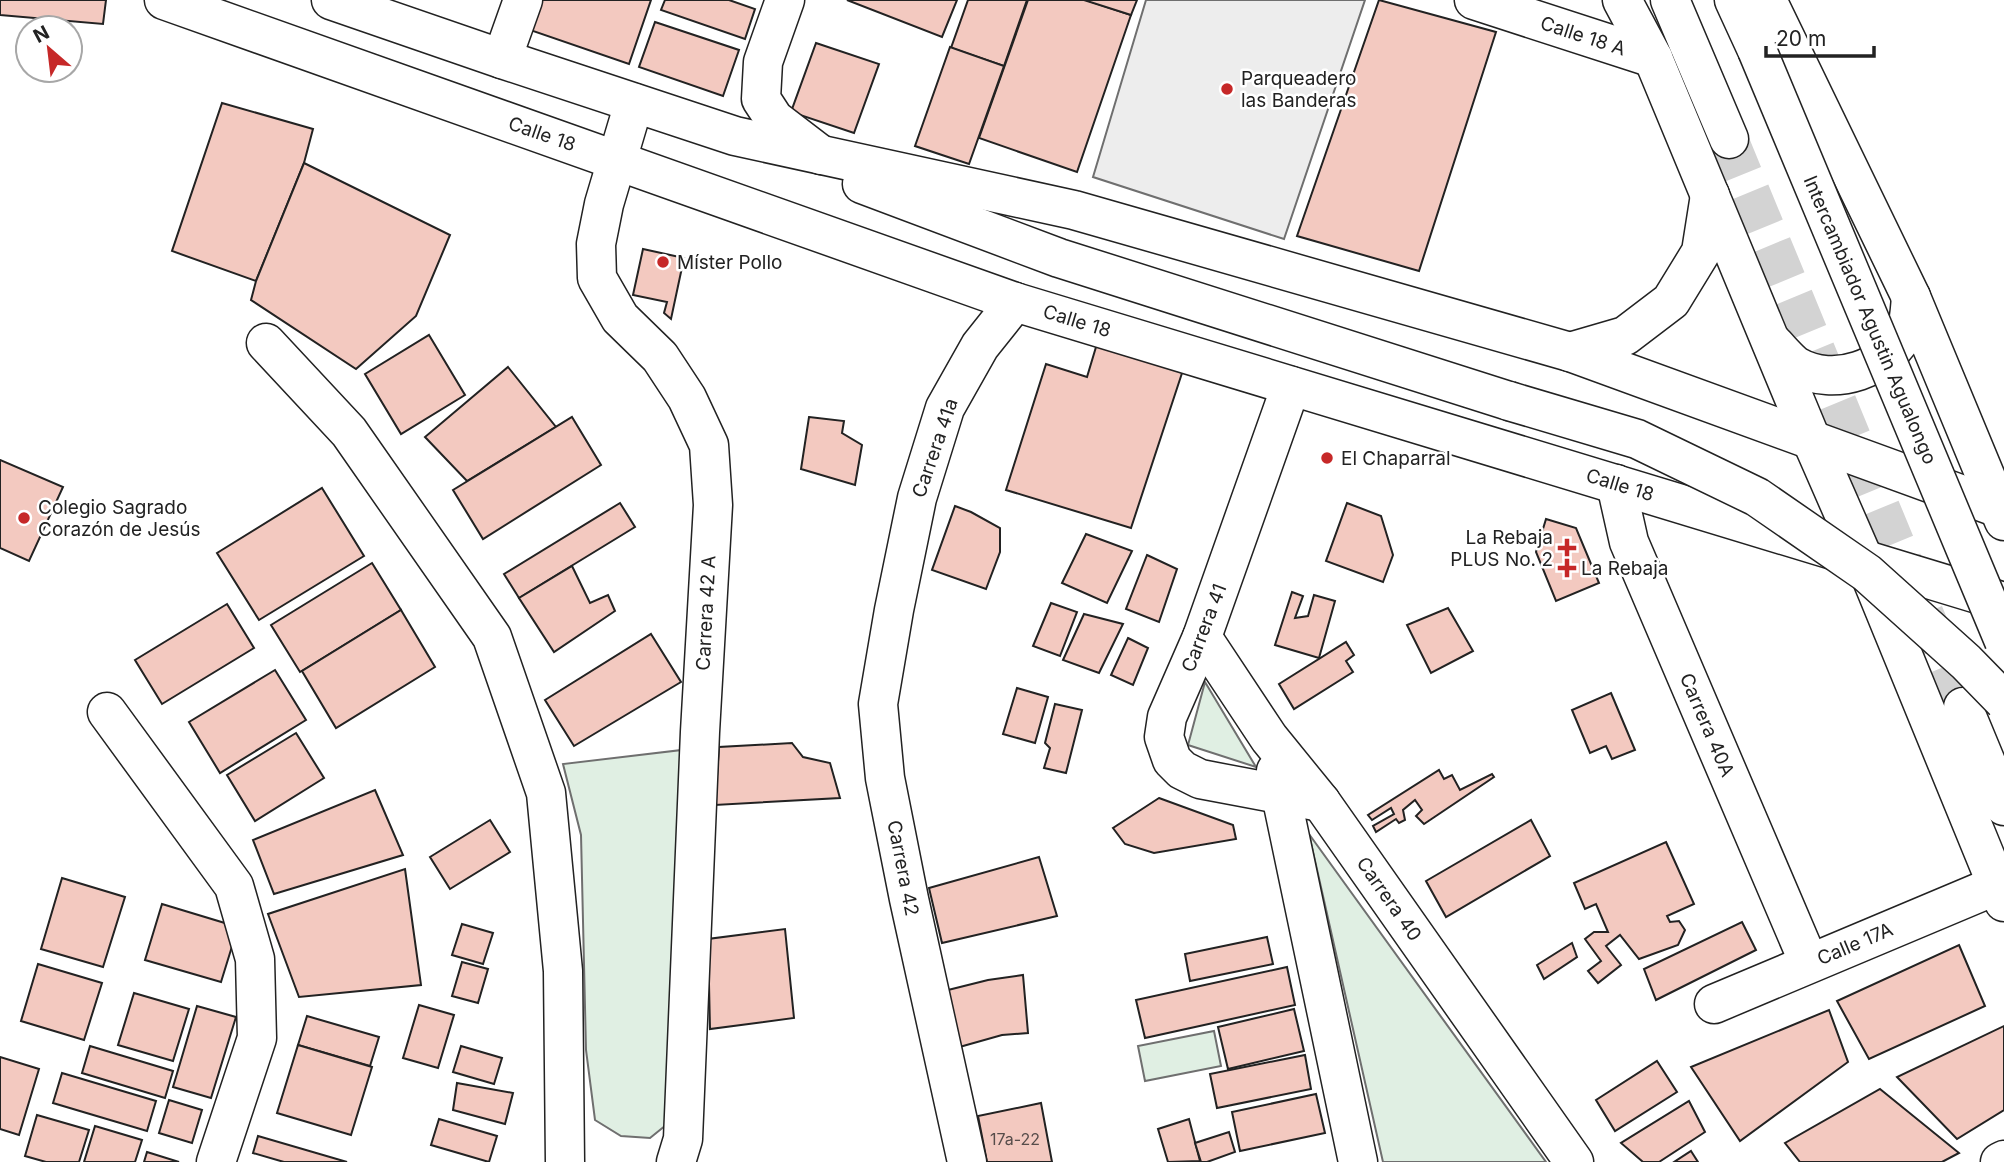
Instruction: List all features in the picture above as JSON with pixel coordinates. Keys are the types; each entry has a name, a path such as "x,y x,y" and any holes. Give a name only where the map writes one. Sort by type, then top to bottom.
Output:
{"street":[{"name":"Calle 18","path":"164,0 1015,302 2004,602"},
{"path":"331,0 735,136 1059,258 1637,439 1757,497 1867,573 1966,662 2004,701"},
{"path":"502,59 523,0"},
{"path":"785,0 763,62 761,99 774,119 821,155"},
{"name":"Calle 18 A","path":"1474,0 1653,58"},
{"path":"1622,0 1653,58 1864,560 2000,893"},
{"path":"1670,0 1729,139"},
{"name":"Intercambiador Agustin Agualongo","path":"1734,0 2004,641"},
{"path":"1766,0 1911,297 2002,509"},
{"name":"Carrera 42 A","path":"634,103 616,160 596,244 597,278 621,318 660,357 687,398 709,445 713,505 699,746 683,1139 676,1162"},
{"path":"735,136 1073,210 1570,352 2002,509"},
{"path":"1570,352 1625,336 1671,301 1700,252 1710,195"},
{"path":"1773,343 1797,366 1828,376 1860,372 1888,355 1906,328 1911,297"},
{"name":"Carrera 41a","path":"894,610 917,498 945,408 980,346 1015,302"},
{"path":"266,344 349,432 492,637 546,793 564,971 565,1162"},
{"name":"Carrera 41","path":"1291,386 1202,637 1167,718 1164,737 1172,760 1182,770 1200,779 1321,802"},
{"path":"1960,414 2004,441"},
{"name":"Carrera 40A","path":"1616,484 1629,542 1809,963"},
{"name":"Carrera 42","path":"894,610 878,704 885,779 967,1162"},
{"name":"Carrera 40","path":"1202,637 1269,738 1321,802 1574,1162"},
{"path":"1963,708 2004,806"},
{"path":"107,712 234,886 255,959 257,1038 216,1162"},
{"path":"1269,738 1359,1162"},
{"name":"Calle 17A","path":"1714,1004 1809,963 2000,893"},
{"path":"939,1162 959,1123"}],"green space":[{"path":"1205,682 1256,767 1188,745"},
{"path":"682,750 671,1121 650,1138 621,1136 595,1120 586,1050 581,835 563,764"},
{"path":"1309,834 1546,1162 1383,1162"},
{"path":"1214,1031 1221,1066 1145,1081 1138,1046"}],"shaded area":[{"name":"Parqueadero las Banderas","path":"1146,0 1365,0 1284,239 1093,177"}],"building":[{"path":"0,0 106,0 103,24 84,22 84,14 0,15"},
{"path":"541,0 651,0 629,64 530,30"},
{"path":"665,0 729,0 755,9 745,39 661,10"},
{"path":"847,0 957,0 942,37"},
{"path":"968,0 1027,0 1004,66 951,48"},
{"path":"1028,0 1086,0 1131,15 1077,172 979,138"},
{"path":"1084,0 1137,0 1131,15"},
{"path":"1379,0 1496,32 1419,271 1297,236"},
{"path":"655,22 739,50 723,96 639,67"},
{"path":"816,43 879,64 854,133 791,112"},
{"path":"950,47 1004,66 969,164 915,146"},
{"path":"222,103 313,129 304,163 256,281 172,251"},
{"path":"304,163 450,235 416,316 356,369 251,300 256,281"},
{"path":"643,249 684,258 671,319 664,313 667,302 633,295"},
{"path":"429,335 465,395 401,434 365,374"},
{"path":"1099,337 1185,364 1131,528 1006,490 1046,364 1087,377"},
{"path":"508,367 556,427 467,481 425,437"},
{"path":"572,417 601,465 483,539 453,490"},
{"path":"809,417 844,421 842,433 862,445 855,485 801,469"},
{"name":"Colegio Sagrado Corazón de Jesús","path":"0,460 63,487 29,561 0,548"},
{"path":"322,488 364,556 259,620 217,553"},
{"path":"620,503 635,527 519,598 504,574"},
{"path":"1347,503 1381,516 1393,555 1383,582 1326,561"},
{"path":"955,506 1000,528 1000,552 986,589 932,570"},
{"name":"La Rebaja","path":"1546,519 1576,528 1599,583 1556,601 1536,552"},
{"path":"1086,534 1132,551 1107,603 1062,583"},
{"path":"1147,555 1177,569 1159,622 1126,609"},
{"path":"372,563 401,610 300,672 271,625"},
{"path":"572,566 590,603 608,595 615,611 554,652 519,598"},
{"path":"1292,592 1303,596 1295,618 1308,616 1314,595 1335,601 1319,658 1275,645"},
{"path":"1051,603 1077,612 1060,656 1033,646"},
{"path":"227,604 254,648 162,704 135,660"},
{"path":"1448,608 1473,651 1431,673 1407,625"},
{"path":"401,610 435,667 336,728 302,671"},
{"path":"1084,614 1123,624 1099,673 1063,660"},
{"path":"651,634 681,682 574,746 545,700"},
{"path":"1128,638 1148,648 1133,685 1111,675"},
{"path":"1346,642 1354,655 1346,661 1353,672 1294,709 1279,684"},
{"path":"275,670 306,720 220,773 189,722"},
{"path":"1017,688 1048,697 1035,743 1003,734"},
{"path":"1611,693 1635,750 1612,759 1606,746 1590,753 1572,710"},
{"path":"1055,704 1082,710 1066,773 1044,768 1050,748 1045,743"},
{"path":"296,733 324,778 255,821 227,775"},
{"path":"792,743 803,757 830,763 840,798 715,805 719,747"},
{"path":"1439,770 1444,779 1452,775 1460,790 1492,774 1494,777 1424,824 1416,816 1422,810 1415,800 1403,810 1405,820 1399,823 1396,819 1376,832 1373,826 1394,814 1391,808 1372,820 1368,815"},
{"path":"375,790 403,855 274,894 253,840"},
{"path":"1159,798 1233,825 1236,839 1154,853 1125,844 1113,828"},
{"path":"490,820 510,852 450,889 430,857"},
{"path":"1531,820 1550,856 1446,917 1426,881"},
{"path":"1666,842 1694,904 1667,916 1670,922 1679,921 1685,930 1678,945 1639,959 1620,935 1606,946 1621,965 1598,983 1588,971 1601,961 1585,939 1594,932 1608,932 1596,904 1585,909 1574,883"},
{"path":"1039,857 1057,916 942,943 929,888"},
{"path":"405,869 421,985 299,997 268,914"},
{"path":"62,878 125,897 103,967 41,949"},
{"path":"162,904 238,927 221,982 145,960"},
{"path":"1742,922 1756,950 1656,1000 1644,969"},
{"path":"462,924 493,933 483,964 452,955"},
{"path":"785,929 794,1018 710,1029 708,939"},
{"path":"1267,937 1273,964 1190,981 1185,954"},
{"path":"1572,943 1577,957 1544,979 1537,965"},
{"path":"1959,945 1985,1006 1869,1059 1837,1001"},
{"path":"462,962 488,969 478,1003 452,996"},
{"path":"38,964 102,983 84,1040 21,1021"},
{"path":"1287,967 1295,1005 1145,1038 1136,1000"},
{"path":"1023,975 1028,1033 1002,1035 956,1048 940,992 988,980"},
{"path":"134,993 189,1009 173,1061 118,1045"},
{"path":"419,1005 454,1015 438,1068 403,1058"},
{"path":"197,1006 236,1017 211,1098 173,1087"},
{"path":"1294,1009 1304,1051 1228,1069 1218,1027"},
{"path":"1829,1010 1848,1062 1740,1141 1691,1067"},
{"path":"307,1016 379,1037 370,1066 298,1045"},
{"path":"2004,1026 2004,1110 1957,1139 1897,1077"},
{"path":"298,1045 372,1067 351,1135 277,1113"},
{"path":"90,1046 173,1071 165,1098 82,1073"},
{"path":"461,1046 502,1058 494,1084 453,1072"},
{"path":"1305,1055 1311,1089 1217,1108 1210,1074"},
{"path":"0,1057 39,1069 19,1135 0,1129"},
{"path":"1657,1061 1677,1092 1615,1131 1596,1100"},
{"path":"62,1073 156,1101 147,1131 53,1103"},
{"path":"457,1083 513,1093 505,1124 453,1110"},
{"path":"1880,1089 1959,1153 1942,1162 1800,1162 1785,1143"},
{"path":"1316,1094 1325,1133 1240,1151 1232,1112"},
{"path":"169,1100 202,1110 192,1143 159,1133"},
{"path":"1689,1101 1705,1132 1659,1162 1643,1162 1621,1143"},
{"path":"1041,1103 1052,1162 987,1162 978,1116"},
{"path":"37,1115 89,1130 79,1162 46,1162 25,1156"},
{"path":"439,1119 497,1136 489,1162 431,1145"},
{"path":"1189,1119 1200,1161 1168,1162 1158,1129"},
{"path":"95,1126 142,1140 135,1162 84,1162"},
{"path":"1229,1132 1235,1152 1201,1162 1195,1143"},
{"path":"258,1136 347,1162 284,1162 253,1153"},
{"path":"1691,1151 1698,1162 1674,1162"},
{"path":"147,1152 179,1162 144,1162"}],"tunnel":[{"path":"1729,139 1963,707"}],"place":[{"name":"Parqueadero las Banderas","path":"1227,89"},
{"name":"Míster Pollo","path":"663,262"},
{"name":"El Chaparral","path":"1327,458"},
{"name":"Colegio Sagrado Corazón de Jesús","path":"24,518"},
{"name":"La Rebaja PLUS No. 2","path":"1567,548"},
{"name":"La Rebaja","path":"1567,568"}]}
